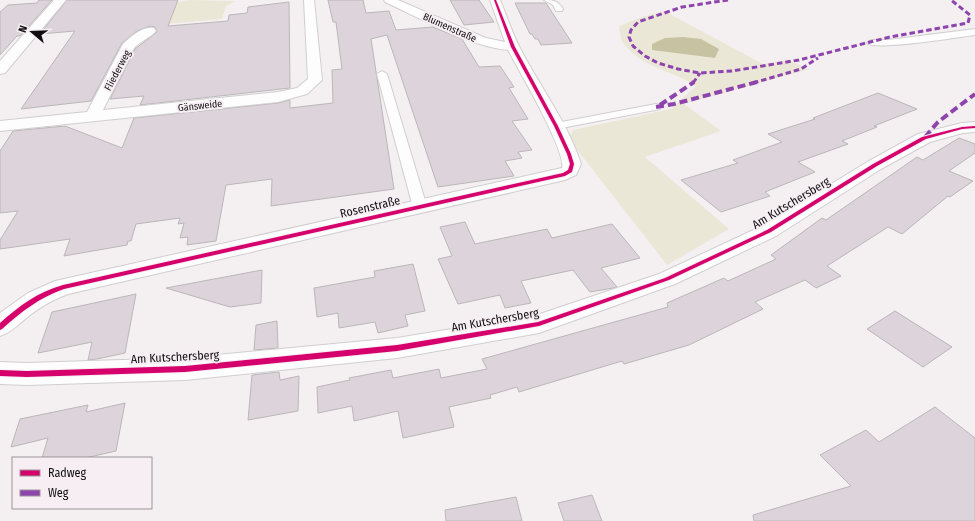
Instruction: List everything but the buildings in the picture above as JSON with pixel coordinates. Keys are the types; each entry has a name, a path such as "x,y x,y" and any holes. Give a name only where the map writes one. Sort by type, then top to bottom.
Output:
{"street":[{"path":"0,70 60,0"},
{"name":"Gänsweide","path":"0,126 278,97 302,90 316,80 309,0"},
{"name":"Blumenstraße","path":"389,0 481,42 513,47"},
{"name":"Rosenstraße","path":"0,327 22,307 43,294 63,287 565,174 570,171 572,164 569,154 556,126 513,47 495,0"},
{"name":"Fliederweg","path":"92,117 128,46 135,39 150,31"},
{"name":"Am Kutschersberg","path":"0,373 27,374 185,369 397,348 539,324 667,279 769,231 875,165 924,138 962,128 975,127"}],"lane":[{"path":"548,0 556,4 559,9"},
{"path":"871,42 888,43 975,32"},
{"path":"382,74 420,207"},
{"path":"556,126 656,107"}],"shaded area":[{"path":"189,0 235,1 226,6 222,19 120,28 166,4"},
{"path":"664,11 763,64 787,60 810,69 684,104 721,131 645,157 729,229 667,265 568,138 573,130 671,109 696,86 639,58 631,52 622,40 619,26 642,17"},
{"path":"683,37 701,39 719,49 715,58 652,50 652,44 665,38"}],"marked path":[{"path":"728,0 682,7 638,22 631,30 629,37 633,46 645,56 658,63 678,69 700,73 732,71 799,60 890,37 968,23 970,15 951,0"},
{"path":"656,107 674,104 782,75 801,69 818,58"},
{"path":"660,105 688,87 698,78 700,73"},
{"path":"925,137 938,122 975,94"}],"cycle path":[{"path":"0,327 29,303 63,287 565,174 570,171 572,164 569,154 556,126 513,47 495,0"},
{"path":"0,373 27,374 185,369 397,348 539,324 667,279 769,231 875,165 924,138 962,128 975,127"}]}
